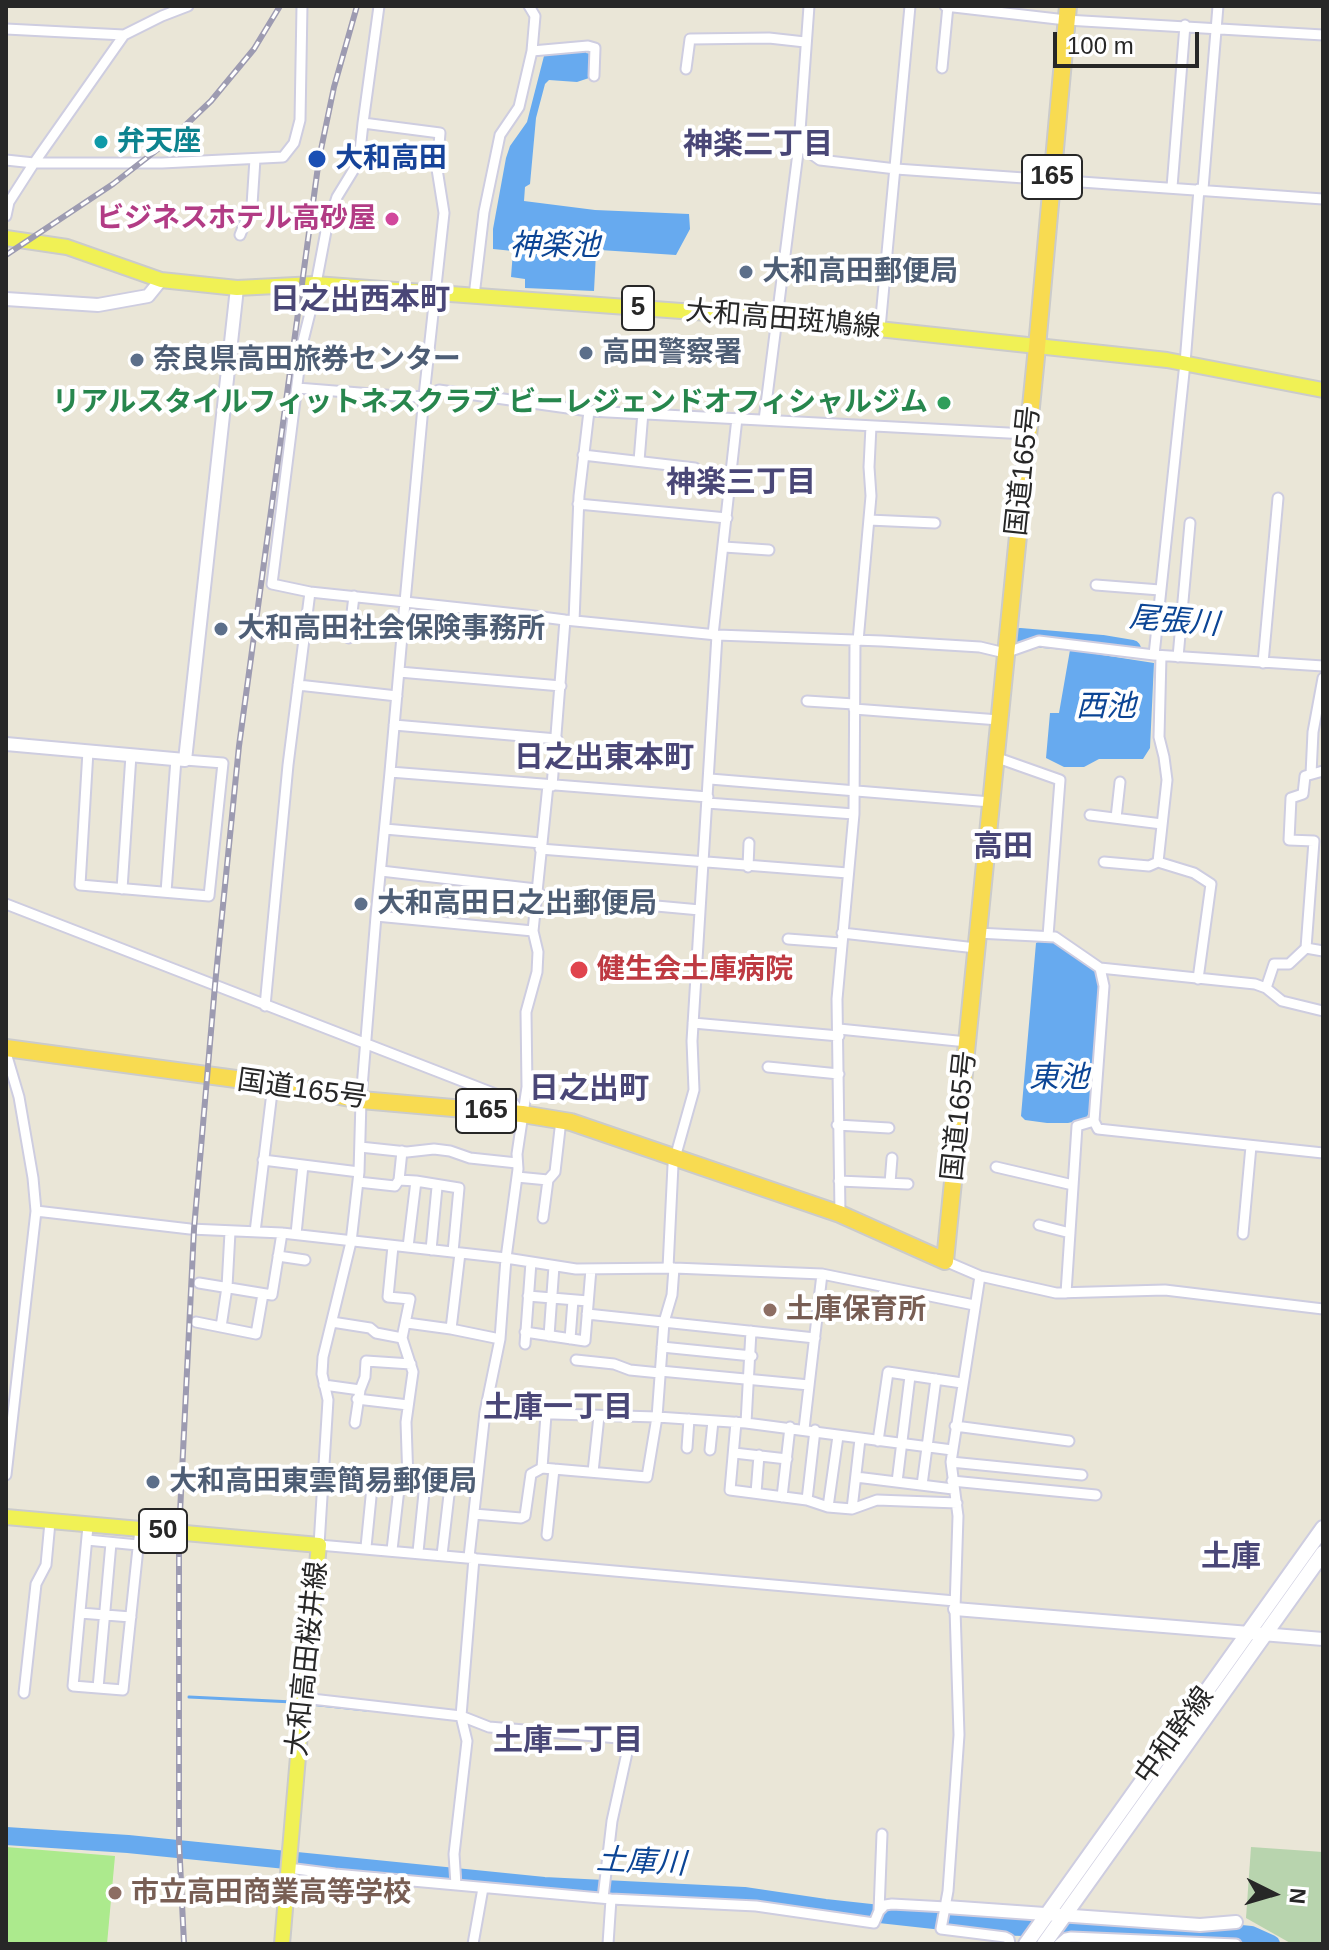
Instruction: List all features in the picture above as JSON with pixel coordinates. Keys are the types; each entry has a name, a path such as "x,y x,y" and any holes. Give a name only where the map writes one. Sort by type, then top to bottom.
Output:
{"highway":[{"name":"国道165号","path":"6,1050 273,1084 361,1100 561,1120 840,1214 945,1261 1037,347 1067,13"}],"main road":[{"name":"大和高田斑鳩線","path":"6,238 67,247 161,280 237,288 315,284 776,318 1185,363 1323,390"},
{"name":"大和高田桜井線","path":"6,1517 50,1522 87,1533 140,1529 319,1545 282,1944"},
{"name":"中和幹線","path":"1043,1941 1054,1918 1323,1528"},
{"name":"中和幹線","path":"1054,1918 1266,1635 1323,1553"}],"street":[{"path":"6,216 7,203 124,35 188,6"},
{"path":"6,160 34,163 162,163 283,157 294,143 300,120 302,6"},
{"path":"379,6 359,161 337,197 326,231 302,345 272,584 310,592 715,635 980,647 1005,653 1026,643 1039,641 1323,666"},
{"path":"474,296 484,212 500,135 519,107 532,51 535,16 529,6"},
{"path":"764,420 799,145 809,6"},
{"path":"880,328 910,6"},
{"path":"942,68 947,6 1323,35"},
{"path":"1158,862 1167,780 1158,726 1156,653 1160,590 1185,363 1218,6"},
{"path":"1172,187 1185,25"},
{"path":"6,29 124,35"},
{"path":"686,69 690,39 769,38 805,42"},
{"path":"532,51 595,48 594,76"},
{"path":"363,123 440,133 437,169 444,213 376,916 358,1177 351,1242 323,1357 328,1400 319,1545 1323,1639"},
{"path":"799,145 820,160 896,169 1323,199"},
{"path":"240,235 252,205 255,159"},
{"path":"6,299 98,305 148,296 161,280"},
{"path":"166,892 237,288"},
{"path":"297,388 410,397 439,390 589,411 1027,434"},
{"path":"456,1885 454,1854 467,1741 461,1716 476,1489 485,1412 500,1339 506,1258 527,1087 526,1012 537,972 538,952 533,931 540,846 557,739 589,411"},
{"path":"639,461 643,412"},
{"path":"474,1514 525,1516 531,1474 542,1468 647,1477 657,1417 664,1322 672,1295 675,1157 694,1090 693,1023 710,779 715,635 737,418"},
{"path":"840,1214 837,999 854,814 854,706 869,520 871,426"},
{"path":"583,455 695,468"},
{"path":"1263,660 1278,498"},
{"path":"578,504 727,518"},
{"path":"869,520 935,523"},
{"path":"1178,653 1190,523"},
{"path":"724,547 769,550"},
{"path":"1096,585 1160,590"},
{"path":"265,1006 310,592"},
{"path":"349,638 354,596"},
{"path":"399,672 561,686"},
{"path":"1311,774 1313,732 1323,678"},
{"path":"298,685 397,696"},
{"path":"807,701 999,720"},
{"path":"394,725 557,739"},
{"path":"6,744 88,751 131,755 181,759 223,763 209,896 80,885 88,751"},
{"path":"122,889 131,755"},
{"path":"995,757 1060,780 1048,936"},
{"path":"1266,988 1274,964 1289,964 1306,948 1318,865 1314,841 1289,840 1291,798 1303,794 1305,776 1323,771"},
{"path":"390,772 854,814"},
{"path":"710,779 991,802"},
{"path":"1116,818 1120,782"},
{"path":"1090,815 1162,824"},
{"path":"385,829 702,863 848,873"},
{"path":"748,867 749,843"},
{"path":"1104,862 1149,866 1158,862 1194,873 1211,884 1198,979"},
{"path":"381,871 700,910"},
{"path":"6,904 511,1100 522,1114"},
{"path":"376,916 533,931"},
{"path":"788,939 976,941 1048,936 1060,940 1100,968 1255,984 1266,988 1282,1001 1323,1011"},
{"path":"1306,948 1323,951"},
{"path":"1100,968 1104,986 1094,1121 1098,1129 1323,1153"},
{"path":"693,1023 967,1042"},
{"path":"6,1050 19,1097 36,1211 6,1475"},
{"path":"768,1067 839,1074"},
{"path":"255,1232 273,1084"},
{"path":"543,1218 548,1180 555,1172 561,1120"},
{"path":"1066,1293 1077,1126 1094,1121"},
{"path":"837,1125 889,1128"},
{"path":"1243,1234 1251,1146"},
{"path":"360,1147 450,1151 470,1158 517,1163"},
{"path":"263,1160 303,1165 395,1186 399,1180 402,1151"},
{"path":"890,1183 892,1158"},
{"path":"296,1234 303,1165"},
{"path":"996,1167 1073,1185"},
{"path":"517,1177 548,1180"},
{"path":"399,1180 459,1188 451,1329"},
{"path":"408,1247 416,1181"},
{"path":"839,1181 908,1184"},
{"path":"431,1250 437,1187"},
{"path":"36,1211 230,1232 296,1234 591,1269 671,1268 822,1274 974,1305"},
{"path":"1039,1225 1070,1233"},
{"path":"221,1327 230,1232"},
{"path":"199,1283 272,1295 282,1233"},
{"path":"392,1550 404,1481 413,1372 402,1338 410,1299 388,1297 393,1246"},
{"path":"278,1256 305,1260"},
{"path":"945,1261 980,1276 1046,1292 1165,1290 1323,1309"},
{"path":"525,1344 531,1262"},
{"path":"549,1336 554,1266"},
{"path":"525,1332 585,1341 591,1269"},
{"path":"804,1429 822,1274"},
{"path":"980,1276 951,1462 957,1503 955,1605 959,1735 946,1907 941,1929 1005,1937 1010,1944"},
{"path":"196,1322 256,1334 263,1294"},
{"path":"528,1296 588,1301"},
{"path":"570,1339 573,1300"},
{"path":"587,1314 815,1338"},
{"path":"332,1322 370,1328 376,1333 402,1338"},
{"path":"407,1323 500,1339"},
{"path":"751,1331 749,1380 730,1490 852,1509 877,1500 957,1503"},
{"path":"662,1347 752,1356"},
{"path":"576,1360 614,1364 630,1370 809,1385"},
{"path":"355,1423 366,1361 411,1364"},
{"path":"878,1441 888,1372 962,1383"},
{"path":"897,1482 910,1376"},
{"path":"922,1485 936,1379"},
{"path":"324,1385 408,1405"},
{"path":"485,1412 741,1422 952,1450"},
{"path":"542,1468 546,1415"},
{"path":"593,1472 599,1416"},
{"path":"687,1448 689,1419"},
{"path":"710,1450 713,1421"},
{"path":"955,1426 1069,1441"},
{"path":"782,1497 790,1427"},
{"path":"807,1500 815,1430"},
{"path":"828,1507 838,1436"},
{"path":"852,1509 860,1439"},
{"path":"734,1453 787,1459"},
{"path":"756,1493 759,1455"},
{"path":"951,1462 1082,1475"},
{"path":"547,1535 554,1469"},
{"path":"366,1547 373,1477 476,1489"},
{"path":"856,1477 922,1485 1096,1495"},
{"path":"418,1552 425,1483"},
{"path":"442,1555 450,1486"},
{"path":"24,1693 36,1584 46,1565 50,1522"},
{"path":"138,1545 111,1543 87,1533 73,1686 123,1690 140,1529"},
{"path":"98,1688 111,1543"},
{"path":"80,1613 131,1617"},
{"path":"303,1698 461,1716 489,1727 630,1739 608,1853 608,1944"},
{"path":"288,1863 483,1888 756,1906 874,1923 879,1911 882,1834"},
{"path":"473,1944 483,1888"},
{"path":"879,1911 885,1905 892,1904 1054,1918 1200,1925 1236,1922 1236,1944 1071,1937 1043,1941"}],"green space":[{"path":"6,1847 115,1856 107,1944 6,1944"},
{"path":"1251,1847 1323,1852 1323,1944 1292,1944 1246,1918"}],"water":[{"name":"神楽池","path":"586,50 591,54 589,78 577,82 549,80 545,84 536,118 530,184 525,187 524,201 595,210 689,214 690,229 676,255 600,250 596,253 594,291 525,288 525,279 511,277 513,251 493,249 493,229 506,158 510,146 527,122 544,56 547,53"},
{"name":"西池","path":"1070,650 1154,663 1150,748 1143,759 1099,759 1084,767 1064,767 1046,758 1050,713 1059,713"},
{"name":"東池","path":"1043,939 1055,940 1096,970 1100,980 1092,1105 1086,1119 1068,1123 1025,1120 1021,1116 1036,943"}],"waterway":[{"name":"尾張川","path":"1020,637 1132,649"},
{"path":"189,1697 293,1702"},
{"path":"310,1704 366,1710"},
{"name":"土庫川","path":"6,1836 128,1844 544,1886 744,1896 989,1926 1231,1933 1251,1935 1271,1944"}],"railway":[{"path":"6,255 113,184 171,139 211,101 254,49 280,6"},
{"path":"184,1944 179,1841 179,1533 194,1229 215,985 239,746 319,159 334,87 357,6"}],"place":[{"name":"弁天座","path":"101,142"},
{"name":"大和高田","path":"317,159"},
{"name":"ビジネスホテル高砂屋","path":"392,219"},
{"name":"大和高田郵便局","path":"746,272"},
{"name":"高田警察署","path":"586,353"},
{"name":"奈良県高田旅券センター","path":"137,360"},
{"name":"リアルスタイルフィットネスクラブ ビーレジェンドオフィシャルジム","path":"944,403"},
{"name":"大和高田社会保険事務所","path":"221,629"},
{"name":"大和高田日之出郵便局","path":"361,904"},
{"name":"健生会土庫病院","path":"579,970"},
{"name":"土庫保育所","path":"770,1310"},
{"name":"大和高田東雲簡易郵便局","path":"153,1482"},
{"name":"市立高田商業高等学校","path":"115,1893"}],"district":[{"name":"神楽二丁目","path":"758,146"},
{"name":"日之出西本町","path":"360,301"},
{"name":"神楽三丁目","path":"741,484"},
{"name":"日之出東本町","path":"604,759"},
{"name":"高田","path":"1003,848"},
{"name":"日之出町","path":"589,1090"},
{"name":"土庫一丁目","path":"558,1409"},
{"name":"土庫","path":"1231,1558"},
{"name":"土庫二丁目","path":"568,1742"}]}
